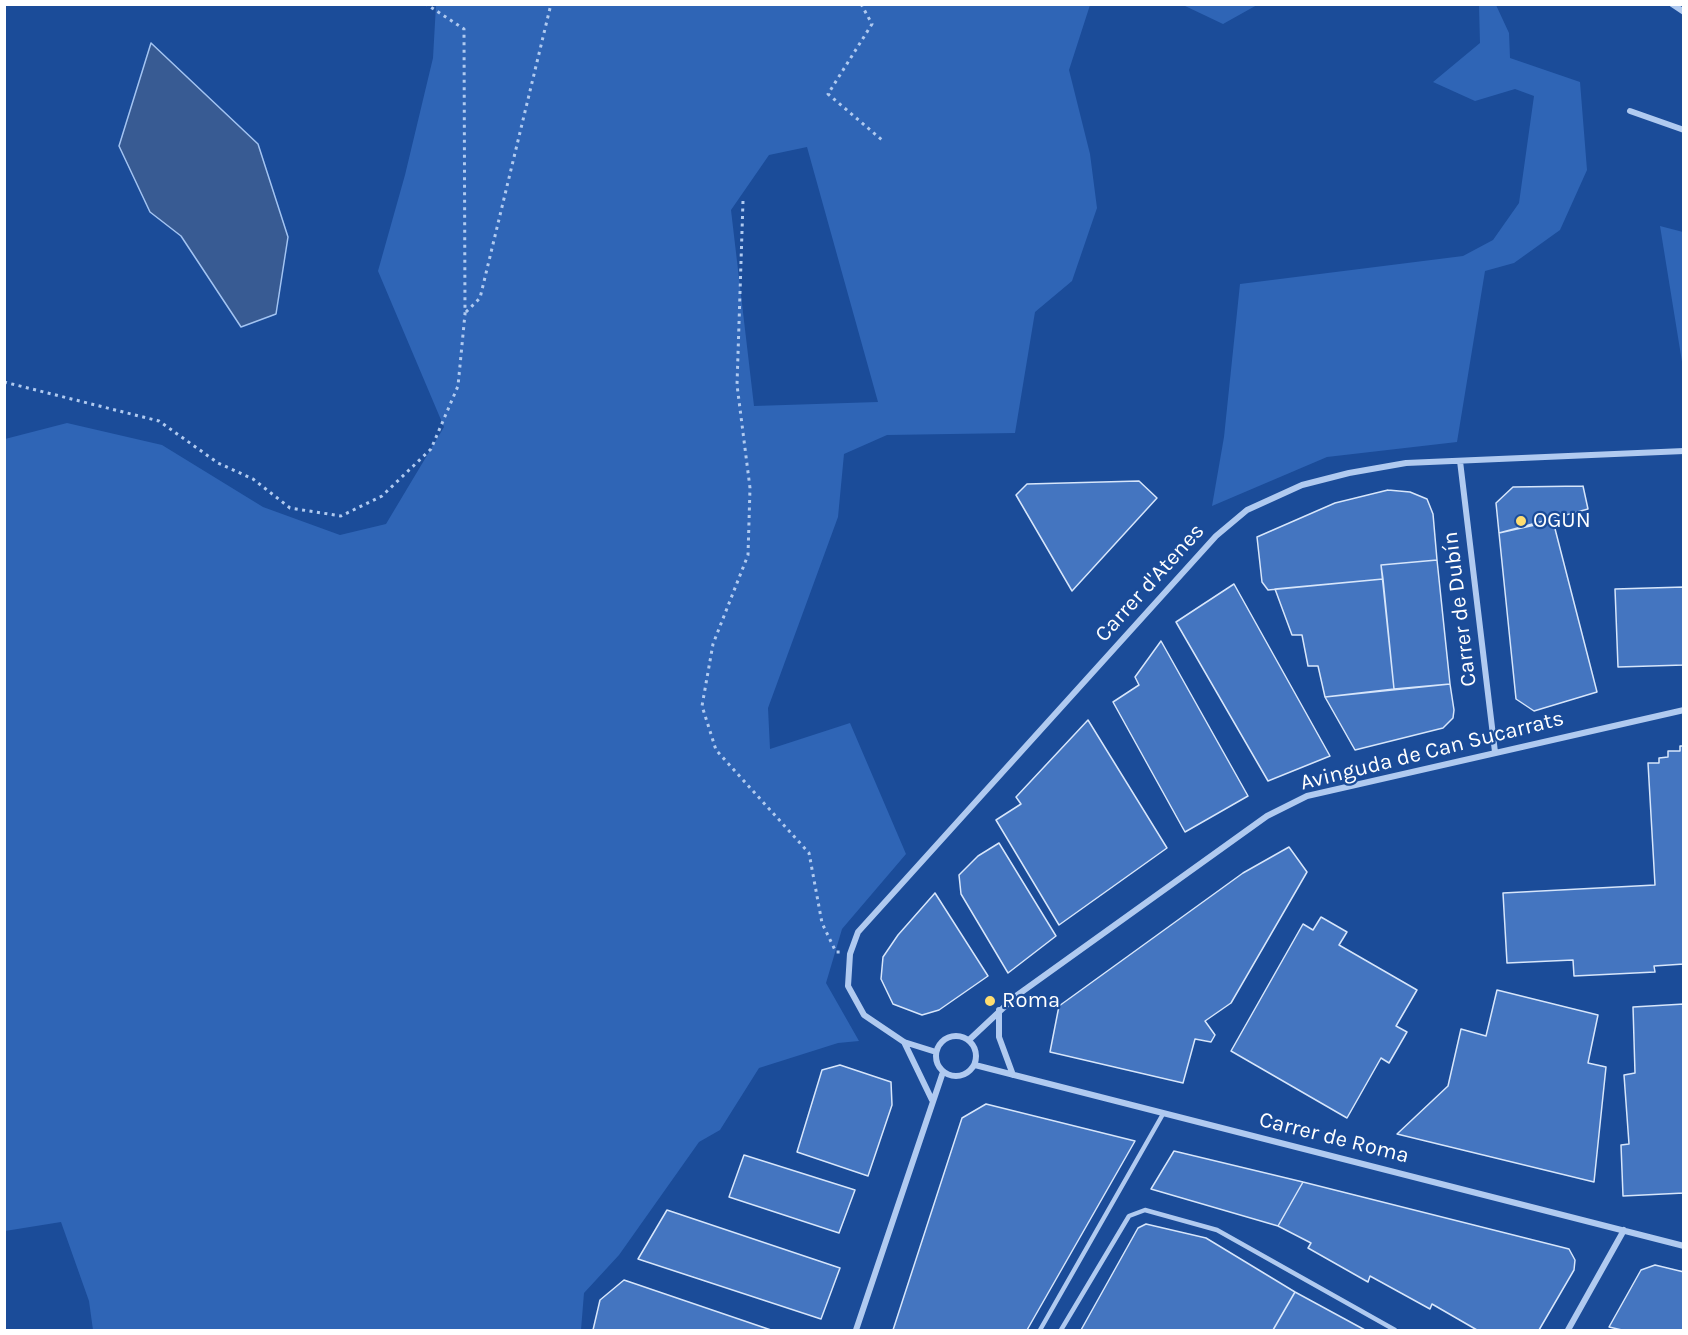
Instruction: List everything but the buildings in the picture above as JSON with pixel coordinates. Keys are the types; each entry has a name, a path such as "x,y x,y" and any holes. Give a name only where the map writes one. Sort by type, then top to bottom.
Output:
{"street":[{"path":"1672,4 1683,12"},
{"path":"1630,111 1683,130"},
{"name":"Carrer d'Atenes","path":"904,1042 864,1015 848,986 850,954 858,932 1216,536 1247,510 1302,485 1406,463 1683,451"},
{"name":"Carrer de Dubín","path":"1460,462 1495,752"},
{"name":"Avinguda de Can Sucarrats","path":"969,1040 999,1009 1267,816 1307,796 1683,710"},
{"path":"999,1009 999,1037 1013,1075"},
{"path":"949,1037 963,1037 969,1040 976,1051 975,1065 960,1077 943,1072 938,1065 936,1052 943,1041 949,1037"},
{"path":"904,1042 936,1052"},
{"path":"904,1042 932,1101"},
{"name":"Carrer de Roma","path":"975,1065 1683,1246"},
{"path":"855,1330 943,1072"},
{"path":"1568,1330 1624,1230"}],"lane":[{"path":"1040,1330 1163,1114"},
{"path":"1061,1330 1129,1216 1145,1210 1217,1230 1395,1330"}],"path":[{"path":"4,382 159,421 218,463 253,479 290,508 341,516 382,496 431,449 458,386 465,314 464,29 426,4"},
{"path":"465,314 480,298 551,4"},
{"path":"861,4 872,24 828,94 882,140"},
{"path":"743,201 737,385 750,488 748,555 713,644 702,706 716,750 809,853 822,923 836,952 850,954"}],"shaded area":[{"path":"436,5 1090,5 1069,70 1090,154 1097,208 1072,281 1035,312 1015,433 887,435 844,454 838,517 768,708 770,749 850,723 906,854 842,929 826,983 859,1041 838,1043 759,1068 720,1130 699,1142 619,1255 584,1293 581,1330 93,1330 89,1301 61,1222 5,1231 5,439 67,423 162,445 263,507 340,535 386,524 444,427 378,271 405,175 433,58","holes":["807,147 878,402 754,406 731,210 769,155"]},
{"path":"1183,5 1257,5 1223,24"},
{"path":"1479,5 1496,5 1509,33 1510,58 1580,82 1587,170 1560,230 1514,263 1485,271 1457,442 1327,457 1212,506 1224,437 1240,284 1463,256 1493,240 1519,203 1534,96 1515,89 1475,101 1433,82 1480,43"},
{"path":"151,43 258,144 288,237 276,314 241,327 181,236 150,212 119,146"},
{"path":"1660,226 1683,232 1683,368"}],"place":[{"name":"OGUN","path":"1521,521"},
{"name":"Roma","path":"990,1001"}]}
